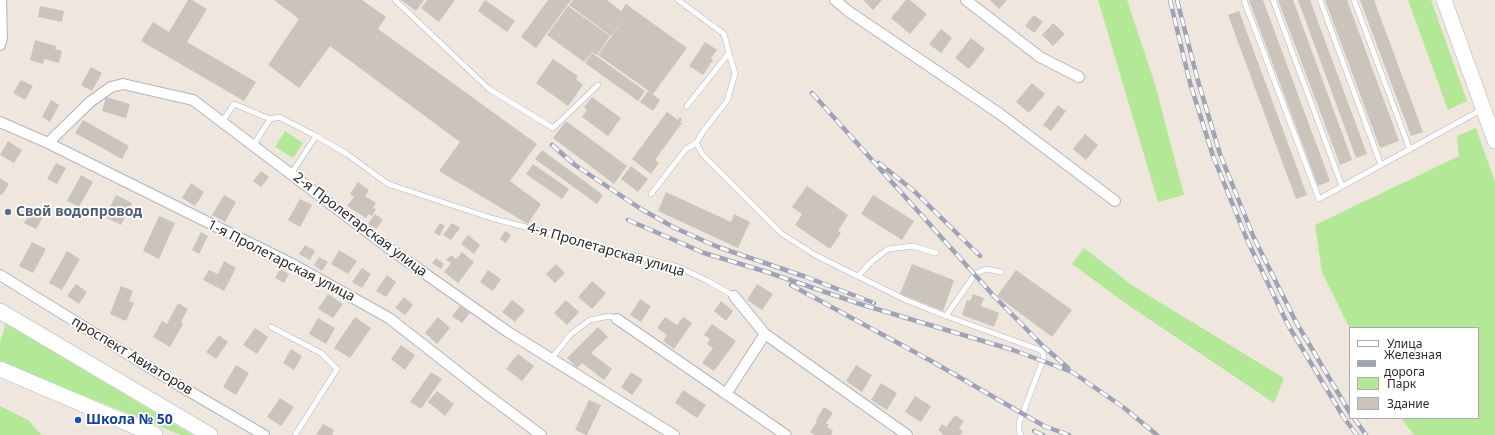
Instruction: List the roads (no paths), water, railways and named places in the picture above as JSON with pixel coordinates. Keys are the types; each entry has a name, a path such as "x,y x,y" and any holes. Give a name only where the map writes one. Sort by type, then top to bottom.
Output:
{"main road":[{"path":"1444,0 1495,141"},
{"name":"проспект Авиаторов","path":"0,311 210,435"},
{"path":"0,369 155,435"}],"street":[{"path":"0,45 2,38 1,0"},
{"path":"835,0 848,11 1000,114 1115,201"},
{"path":"966,0 1040,58 1079,77"},
{"name":"2-я Пролетарская улица","path":"48,143 90,102 111,87 123,84 193,100 390,249 508,332 674,435"},
{"name":"1-я Пролетарская улица","path":"0,122 48,143 296,266 389,318 541,435"},
{"name":"проспект Авиаторов","path":"0,274 170,380 264,435"},
{"name":"4-я Пролетарская улица","path":"734,296 765,334 907,435"},
{"path":"617,319 786,435"},
{"path":"726,394 765,334"}],"lane":[{"path":"395,0 489,90 552,128 598,85"},
{"path":"651,194 686,149 696,143 704,130 727,101 736,74 724,34 678,0"},
{"path":"1244,0 1319,199 1484,108"},
{"path":"1273,0 1342,186"},
{"path":"1320,0 1380,166"},
{"path":"1354,0 1410,150"},
{"path":"686,106 729,53"},
{"name":"4-я Пролетарская улица","path":"222,122 234,104 270,119 280,117 347,154 388,184 491,218 678,267 708,281 734,296"},
{"path":"253,146 270,119"},
{"path":"291,174 316,136"},
{"path":"696,143 703,155 781,233 815,255 906,300 1040,350 1044,357 1019,423 1019,432 1021,435"},
{"path":"858,276 872,261 888,249 913,246 936,253"},
{"path":"946,316 975,274 986,269 1001,272"},
{"path":"551,359 571,334 590,320 610,316 617,319"},
{"path":"271,327 321,353 337,369 295,435"}],"railway":[{"path":"1170,0 1190,83 1213,156 1248,242 1288,325 1344,418 1357,435"},
{"path":"1177,0 1198,81 1220,154 1254,238 1296,322 1349,411"},
{"path":"812,93 993,295 1042,345 1068,368"},
{"path":"552,145 575,165 641,209 675,228 718,247 806,277 874,303"},
{"path":"879,163 914,191 980,256"},
{"path":"628,220 704,253 767,272 860,304 1013,350 1072,372 1123,407 1157,435"},
{"path":"791,285 933,362 1044,426 1069,435"},
{"path":"1355,419 1366,435"},
{"path":"1034,431 1043,435"}],"place":[{"name":"Свой водопровод","path":"8,212"},
{"name":"Школа № 50","path":"78,420"}]}
